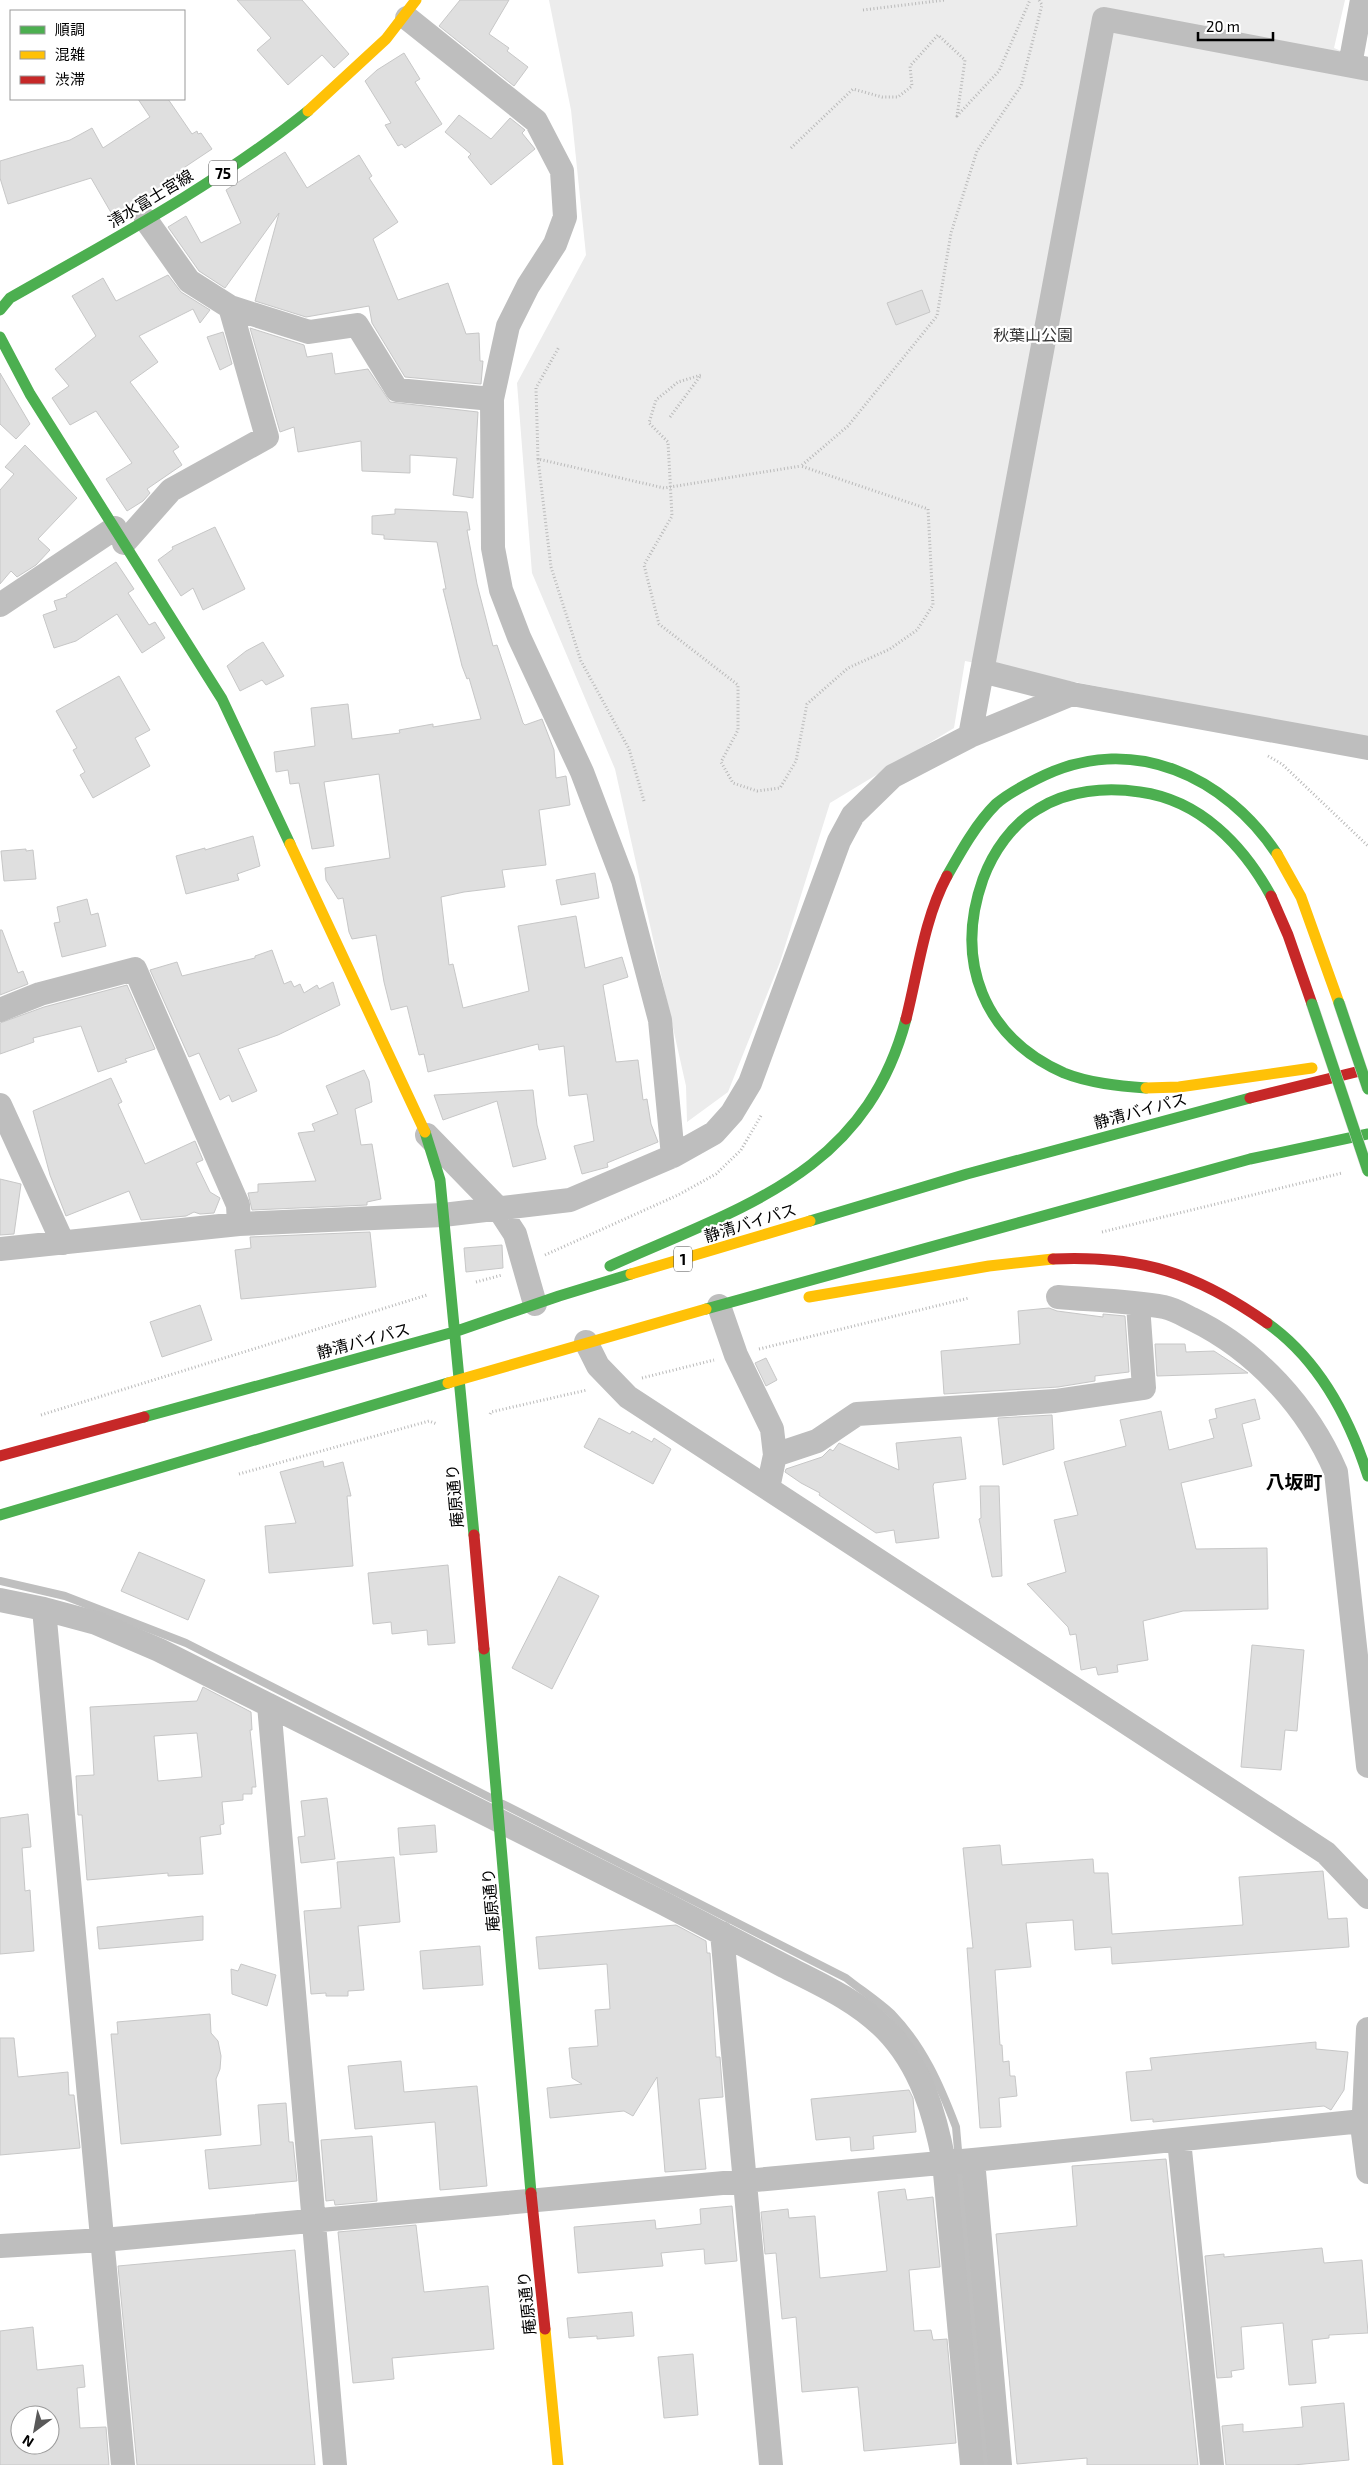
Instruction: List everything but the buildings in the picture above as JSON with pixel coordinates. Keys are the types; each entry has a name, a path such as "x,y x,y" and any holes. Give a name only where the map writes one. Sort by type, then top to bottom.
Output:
{"main road":[{"name":"清水富士宮線","path":"0,310 10,298 146,220 251,156 299,120 342,83 411,9"},
{"name":"庵原通り","path":"0,338 30,394 222,699 427,1135 440,1180 497,1781 532,2200 558,2465"},
{"path":"559,1296 610,1266 764,1195 810,1168 846,1135 874,1099 892,1066 906,1022 938,898 957,859 980,824 1002,799 1046,772 1090,760 1129,759 1172,766 1215,789 1256,826 1286,867 1310,920 1368,1089"},
{"path":"1368,1061 1261,1073 1171,1088 1110,1084 1070,1075 1036,1057 1004,1031 985,1002 974,971 970,942 971,915 978,891 991,862 1007,838 1027,816 1058,799 1104,788 1149,792 1192,807 1225,834 1256,870 1281,917 1312,1004 1368,1171"},
{"name":"静清バイパス","path":"0,1456 454,1332 559,1296 967,1174 1186,1114 1368,1069"},
{"path":"0,1516 586,1342 720,1309 1250,1159 1368,1134"},
{"path":"799,1299 1012,1261 1069,1257 1092,1257 1143,1264 1197,1280 1243,1303 1289,1340 1322,1376 1347,1420 1368,1476"},
{"path":"720,1309 760,1306"}],"street":[{"path":"970,736 1104,20 1359,67 1362,0"},
{"path":"411,9 536,121 562,171 565,217 555,244 528,286 508,326 492,399 493,548 501,590 519,638 582,772 623,880 660,1020 673,1156"},
{"path":"146,220 189,281 230,307 309,332 358,325 397,390 492,399"},
{"path":"0,605 120,536 171,490 267,438 230,307"},
{"path":"982,671 1072,694 1368,748"},
{"path":"0,1249 239,1224 443,1215 570,1200 673,1156 714,1133 732,1114 750,1083 839,841 853,815 893,776 970,736 1072,694"},
{"path":"0,1010 40,994 135,969 238,1205 239,1224"},
{"path":"0,1105 63,1243"},
{"path":"427,1135 498,1208 515,1234 527,1269 535,1304"},
{"path":"1058,1297 1166,1307 1214,1329 1244,1351 1285,1390 1323,1442 1336,1472 1368,1766"},
{"path":"775,1455 816,1441 857,1414 1055,1401 1144,1388 1138,1305"},
{"path":"720,1309 736,1355 772,1430 775,1455 768,1488"},
{"path":"586,1342 598,1366 628,1397 1326,1853 1368,1897"},
{"path":"0,1600 96,1623 159,1650 500,1817 836,1992 868,2013 887,2031 907,2057 936,2119 944,2162 972,2465"},
{"path":"44,1609 123,2465"},
{"path":"269,1705 312,2220 335,2465"},
{"path":"722,1933 771,2465"},
{"path":"1368,2029 1363,2121 1368,2172"},
{"path":"0,2246 103,2240 745,2182 1363,2121"},
{"path":"1179,2140 1212,2465"},
{"path":"973,2160 1000,2465"}],"path":[{"path":"863,10 945,0"},
{"path":"791,148 853,89 882,97 898,97 912,86 910,66 938,35 965,60 957,116 999,70 1030,0"},
{"path":"801,466 848,426 937,316 951,233 977,151 1021,86 1042,5 1039,0"},
{"path":"558,347 536,388 538,459 551,567 581,661 629,749 644,801"},
{"path":"538,459 664,488 670,487 801,466 928,509 933,604 917,630 890,650 848,668 807,704 796,761 780,788 757,791 733,783 721,762 738,730 738,685 659,624 644,565 672,516 670,487 668,442 649,423 656,400 678,382 701,375 670,417"},
{"path":"1260,751 1282,764 1368,846"},
{"path":"40,1415 450,1288 527,1269 547,1253 678,1195 716,1174 741,1150 752,1134 765,1106"},
{"path":"1096,1233 1350,1172"},
{"path":"239,1474 430,1421 446,1429 464,1427 485,1421 491,1412 736,1355 972,1297"}],"green space":[{"name":"秋葉山公園","path":"549,0 1345,0 1334,48 1368,62 1368,738 965,661 954,728 830,803 780,962 728,1092 687,1122 686,1086 615,769 532,573 517,383 586,255 571,110"}],"waterway":[{"path":"0,1581 65,1596 186,1643 491,1798"},
{"path":"503,1804 846,1978 892,2014 913,2039 937,2081 956,2127 985,2465"}],"traffic: fast":[{"path":"0,310 10,298 125,233 200,187 273,138 308,111"},
{"path":"0,337 30,394 222,699 290,844"},
{"path":"947,876 975,829 996,804 1007,796 1045,775 1078,763 1111,759 1144,761 1175,770 1204,784 1231,803 1256,827 1277,854"},
{"path":"1146,1088 1094,1082 1064,1073 1036,1058 1013,1039 995,1017 982,993 975,967 972,939 975,909 983,879 998,849 1020,822 1038,809 1062,798 1074,794 1101,790 1140,792 1182,804 1218,828 1247,859 1271,896"},
{"path":"1339,1003 1368,1089"},
{"path":"1312,1004 1368,1171"},
{"path":"610,1266 750,1203 792,1178 829,1150 861,1115 887,1072 906,1019"},
{"path":"810,1221 967,1174 1250,1098"},
{"path":"425,1132 440,1180 474,1535"},
{"path":"706,1309 1250,1159 1368,1134"},
{"path":"144,1417 454,1332 559,1296 631,1274"},
{"path":"1267,1323 1302,1354 1330,1391 1351,1432 1368,1476"},
{"path":"0,1515 448,1383"},
{"path":"484,1649 531,2193"}],"traffic: slow":[{"path":"308,111 386,39 416,0"},
{"path":"290,844 425,1132"},
{"path":"1277,854 1301,897 1339,1003"},
{"path":"1146,1088 1179,1087 1312,1068"},
{"path":"631,1274 810,1221"},
{"path":"809,1297 989,1266 1053,1259"},
{"path":"448,1383 706,1309"},
{"path":"545,2329 558,2465"}],"traffic: jam":[{"path":"906,1019 927,928 947,876"},
{"path":"1271,896 1288,935 1312,1004"},
{"path":"1250,1098 1360,1071"},
{"path":"1053,1259 1113,1260 1140,1264 1166,1271 1216,1291 1267,1323"},
{"path":"0,1456 144,1417"},
{"path":"474,1535 484,1649"},
{"path":"531,2193 545,2329"}],"district":[{"name":"八坂町","path":"1294,1481"}]}
